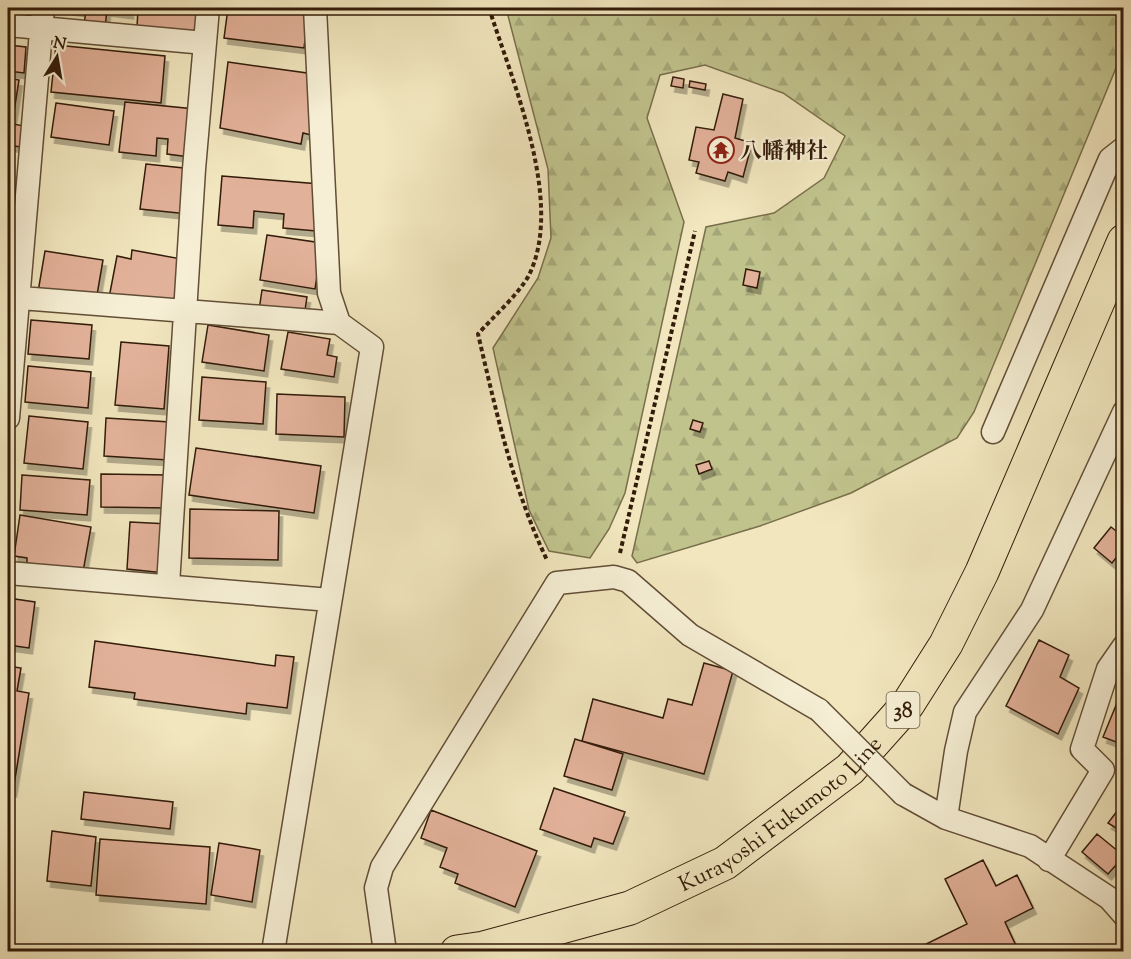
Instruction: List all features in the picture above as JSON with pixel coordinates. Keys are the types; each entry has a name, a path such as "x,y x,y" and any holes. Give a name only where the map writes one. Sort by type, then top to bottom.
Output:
{"main road":[{"name":"Kurayoshi Fukumoto Line","path":"457,951 484,948 630,908 725,863 850,769 908,704 946,644 982,572 1124,241"}],"street":[{"path":"168,585 184,311 208,8"},
{"path":"315,8 329,293 339,323"},
{"path":"8,25 42,18 205,43"},
{"path":"8,418 12,298 42,18"},
{"path":"993,432 1110,159 1124,148"},
{"path":"12,298 339,323 372,347 273,951"},
{"path":"946,818 956,751 965,712 1032,610 1124,412"},
{"path":"8,573 330,600"},
{"path":"385,951 376,888 382,867 557,583 614,577 628,581 690,635 819,710 903,794 946,818 1030,846 1049,860 1119,900"},
{"path":"1049,860 1103,770 1082,749 1108,669 1124,646"}],"path":[{"path":"489,8 539,170 542,237 529,276 478,334 497,414 529,522 557,583"},
{"path":"614,577 695,231"}],"green space":[{"path":"506,8 1123,8 1123,51 974,412 957,438 851,493 760,526 637,563 632,556 706,227 774,213 824,178 845,136 783,93 705,65 660,75 647,118 684,222 625,493 609,529 590,558 549,551 529,510 493,348 538,278 551,238 548,169"}],"building":[{"path":"130,8 130,13 107,10 105,27 84,24 86,11 68,9"},
{"path":"138,8 201,8 199,33 137,28"},
{"path":"228,8 309,8 304,48 224,38"},
{"path":"8,45 26,47 24,73 8,71"},
{"path":"56,45 165,56 161,103 51,92"},
{"path":"228,62 307,73 315,136 303,133 301,144 220,128"},
{"path":"673,77 684,79 683,88 671,86"},
{"path":"8,78 19,80 12,124 31,127 27,148 8,145"},
{"path":"690,81 706,84 705,90 689,87"},
{"path":"723,94 743,99 735,138 752,143 743,177 728,172 725,181 696,173 699,162 689,160 696,127 714,130"},
{"path":"125,102 195,109 197,158 167,154 168,139 157,138 156,156 119,152"},
{"path":"56,103 114,111 109,145 51,137"},
{"path":"146,164 193,169 188,214 140,209"},
{"path":"222,176 320,184 316,231 283,228 284,214 254,211 253,228 218,225"},
{"path":"8,194 18,196 14,231 8,230"},
{"path":"267,235 322,243 315,289 260,280"},
{"path":"132,250 187,260 179,303 108,303 117,256 131,259"},
{"path":"45,251 103,260 96,301 38,292"},
{"path":"746,269 760,272 757,288 743,285"},
{"path":"262,290 307,297 303,323 258,317"},
{"path":"31,320 92,325 89,359 28,354"},
{"path":"208,325 269,335 264,371 202,362"},
{"path":"288,332 330,339 327,355 337,357 334,377 281,369"},
{"path":"121,342 169,346 164,409 115,405"},
{"path":"28,366 91,372 88,408 25,402"},
{"path":"202,377 266,382 263,424 199,420"},
{"path":"277,394 345,397 344,437 276,434"},
{"path":"29,416 88,422 83,469 24,463"},
{"path":"106,418 170,422 168,460 104,456"},
{"path":"693,420 703,423 700,432 690,429"},
{"path":"196,448 321,466 314,513 189,495"},
{"path":"709,461 712,469 699,474 696,465"},
{"path":"101,474 169,475 169,508 101,507"},
{"path":"22,475 90,480 87,515 20,510"},
{"path":"190,509 279,511 278,560 189,558"},
{"path":"20,515 91,527 83,572 27,563 27,558 14,556"},
{"path":"130,522 169,524 165,573 127,569"},
{"path":"1111,527 1124,537 1124,548 1112,563 1094,548"},
{"path":"8,598 35,602 29,648 8,645"},
{"path":"1039,640 1069,655 1060,677 1079,688 1058,734 1006,706"},
{"path":"95,641 275,666 276,655 294,657 287,708 247,703 246,714 134,699 135,693 89,687"},
{"path":"704,663 733,671 704,774 582,741 593,699 663,718 668,699 692,705"},
{"path":"8,666 21,668 17,691 29,693 13,791 8,790"},
{"path":"1119,698 1124,700 1124,745 1103,737"},
{"path":"575,739 623,754 612,790 564,776"},
{"path":"554,788 625,812 613,844 594,838 591,847 540,829"},
{"path":"84,792 173,802 170,829 81,819"},
{"path":"1124,802 1124,833 1108,823"},
{"path":"431,810 537,851 515,907 455,883 458,874 440,867 447,848 421,838"},
{"path":"52,831 96,837 91,886 47,881"},
{"path":"1097,834 1124,856 1108,874 1082,852"},
{"path":"100,839 210,847 206,904 96,895"},
{"path":"219,843 260,850 252,902 211,895"},
{"path":"983,860 996,886 1017,875 1033,908 1005,922 1019,952 910,952 967,924 945,879"}],"place":[{"name":"八幡神社","path":"721,150"}]}
